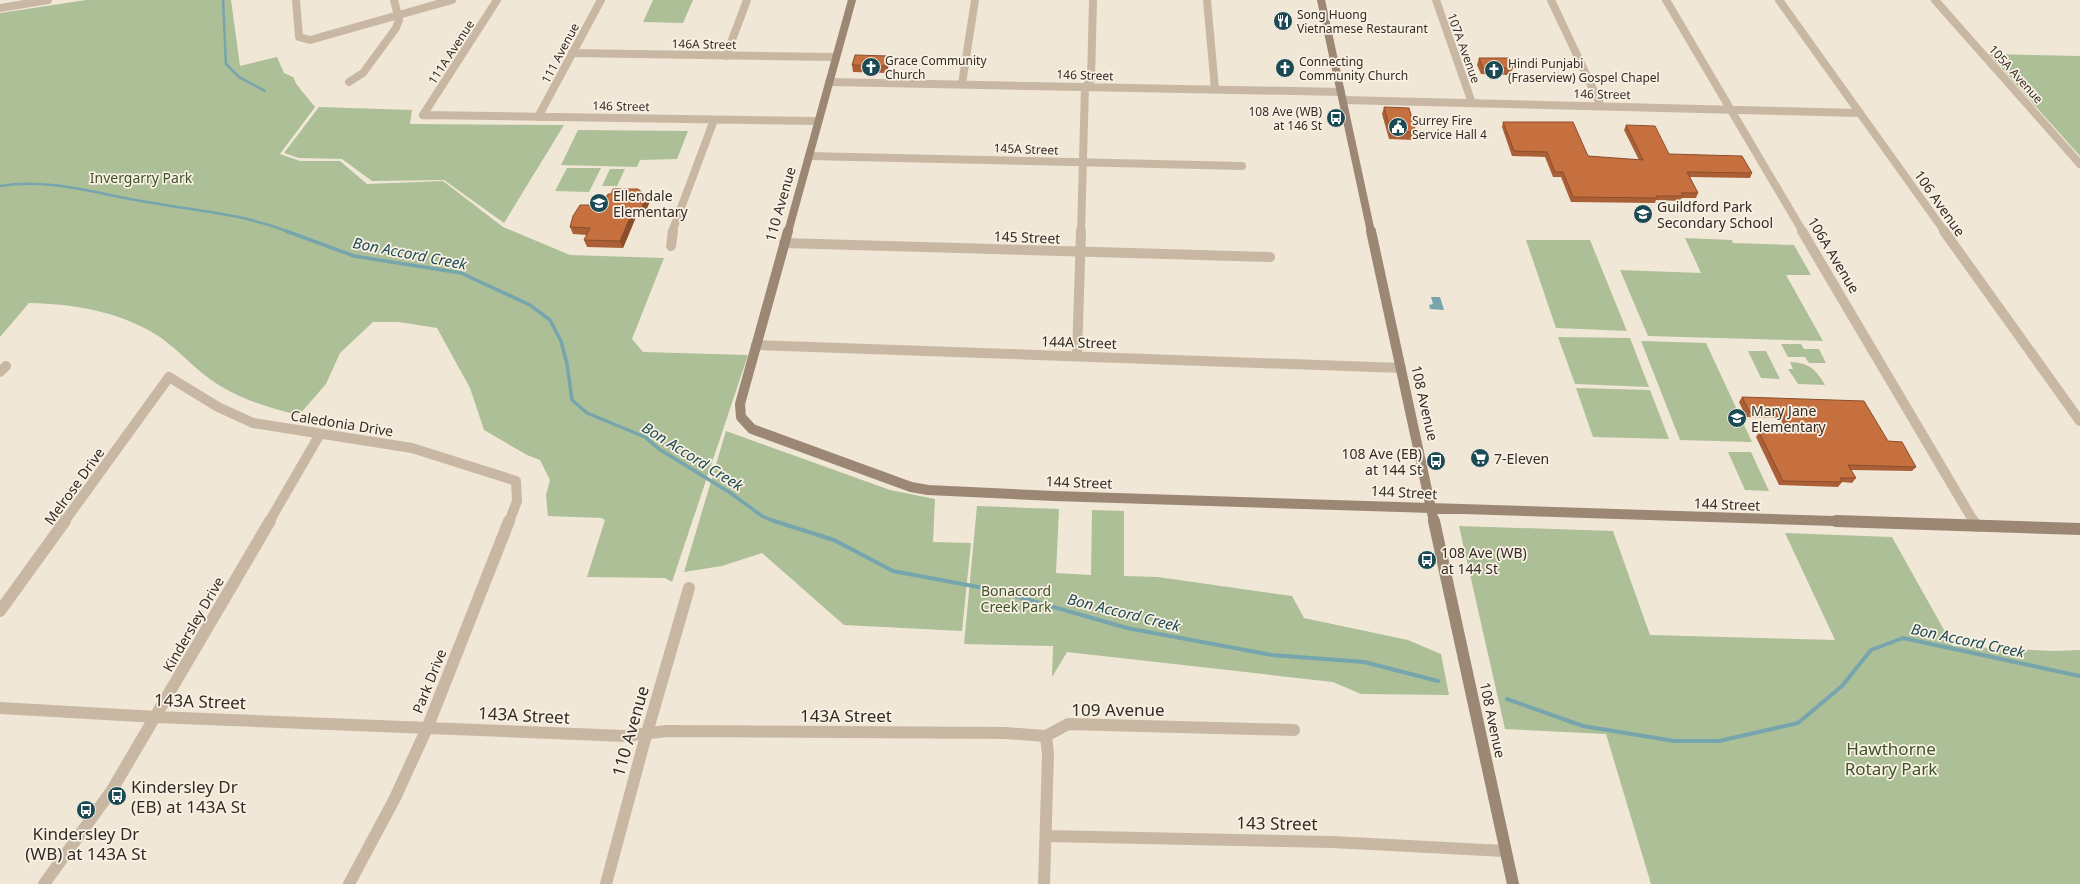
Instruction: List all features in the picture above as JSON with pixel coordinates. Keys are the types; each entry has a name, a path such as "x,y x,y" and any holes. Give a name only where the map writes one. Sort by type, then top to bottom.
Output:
{"main road":[{"name":"110 Avenue","path":"742,417 740,404 852,0"},
{"name":"108 Avenue","path":"1321,0 1513,884"},
{"name":"144 Street","path":"742,417 752,429 911,487 928,490 1045,496 1357,504 1432,508 2080,529"}],"street":[{"path":"0,8 48,0"},
{"path":"296,0 299,37 310,40 452,0"},
{"path":"349,82 363,73 397,25 398,15 394,0"},
{"name":"111A Avenue","path":"423,115 497,0"},
{"name":"111 Avenue","path":"538,117 601,0"},
{"path":"726,56 747,0"},
{"path":"962,84 975,0"},
{"path":"1077,356 1085,87 1091,80 1093,0"},
{"path":"1207,0 1215,89"},
{"name":"107A Avenue","path":"1436,0 1472,103"},
{"path":"1551,0 1600,106"},
{"name":"106A Avenue","path":"1666,0 1976,526"},
{"name":"106 Avenue","path":"1779,0 2080,421"},
{"name":"105A Avenue","path":"1935,0 2080,164"},
{"name":"146A Street","path":"572,53 836,57"},
{"name":"146 Street","path":"829,82 1215,89 1472,103 1860,112"},
{"name":"146 Street","path":"423,115 818,121"},
{"path":"671,246 672,233 679,212 714,120"},
{"name":"145A Street","path":"809,156 1242,166"},
{"name":"145 Street","path":"784,243 1270,257"},
{"name":"144A Street","path":"756,345 1401,368"},
{"name":"Caledonia Drive","path":"169,377 218,407 253,423 412,448 516,482"},
{"name":"Melrose Drive","path":"0,611 169,377"},
{"name":"Kindersley Drive","path":"44,884 112,790 157,717 320,434"},
{"name":"Park Drive","path":"349,884 395,798 428,726 517,501 516,482"},
{"name":"110 Avenue","path":"606,884 642,750 648,734 689,588"},
{"name":"143A Street","path":"0,708 157,717 428,726 625,736 667,731 997,733 1046,736"},
{"name":"109 Avenue","path":"1046,736 1068,724 1294,730"},
{"path":"1044,884 1047,836 1048,755 1046,736"},
{"name":"143 Street","path":"1047,836 1332,842 1505,851"}],"green space":[{"name":"Invergarry Park","path":"86,0 231,0 240,66 277,57 284,73 293,77 297,85 315,107 280,154 300,161 340,161 367,184 443,181 503,227 570,255 664,258 632,339 643,352 748,355 672,582 665,578 587,577 605,520 602,518 548,516 546,495 550,480 540,460 527,455 484,430 470,388 437,328 399,322 373,322 340,353 326,384 299,415 248,400 224,388 202,373 162,338 140,326 110,314 78,307 29,303 0,337 0,13"},
{"path":"653,0 693,0 683,23 643,22"},
{"path":"1989,54 2080,56 2080,156"},
{"path":"319,107 412,110 410,124 564,125 504,223 444,180 372,181 342,159 299,158 284,153"},
{"path":"578,130 688,131 677,159 640,160 637,167 561,165"},
{"path":"567,168 601,168 589,192 555,191"},
{"path":"610,169 625,169 617,186 602,186"},
{"path":"1685,238 1732,240 1733,243 1794,245 1811,275 1786,275 1823,341 1648,336 1620,270 1701,273"},
{"path":"1526,240 1590,240 1627,331 1556,328"},
{"path":"1558,337 1630,338 1649,387 1575,384"},
{"path":"1641,341 1706,343 1752,442 1680,440"},
{"path":"1781,344 1801,344 1804,349 1819,349 1826,363 1809,363 1805,357 1788,357"},
{"path":"1748,351 1766,351 1780,379 1761,378"},
{"path":"1790,362 1807,365 1815,371 1825,385 1798,384 1788,369 1793,369"},
{"path":"1576,388 1650,390 1669,439 1593,437"},
{"path":"726,431 890,490 935,499 933,542 971,543 962,631 844,625 762,553 722,566 684,572"},
{"path":"1728,452 1751,452 1769,491 1745,490"},
{"name":"Bonaccord Creek Park","path":"977,506 1059,509 1056,573 1091,575 1092,510 1124,511 1124,576 1158,577 1292,596 1304,618 1408,640 1441,654 1449,695 1361,694 1333,682 1067,652 1052,677 1053,646 964,644"},
{"name":"Hawthorne Rotary Park","path":"1459,526 1613,531 1650,635 1835,640 1785,533 1892,537 1953,646 2054,651 2080,650 2080,884 1651,884 1606,734 1505,729"}],"water":[{"path":"1431,297 1440,297 1444,310 1430,309 1429,305 1433,304"}],"building":[{"path":"855,55 888,56 886,66 852,65"},
{"path":"1479,58 1509,58 1513,68 1483,68"},
{"path":"1384,107 1409,108 1416,132 1391,132"},
{"name":"Guildford Park Secondary School","path":"1503,122 1573,122 1588,156 1643,160 1626,125 1655,126 1669,154 1742,156 1752,173 1687,172 1698,193 1681,193 1683,196 1656,196 1657,198 1573,197 1563,172 1555,172 1547,152 1514,151"},
{"name":"Ellendale Elementary","path":"613,189 638,189 647,194 641,210 633,210 620,241 584,240 590,228 570,227 573,216 580,205 602,205 608,194 611,194"},
{"name":"Mary Jane Elementary","path":"1742,397 1864,401 1888,441 1902,442 1916,467 1848,465 1856,478 1840,478 1842,482 1783,481 1759,432 1793,433 1783,414 1750,413"}],"waterway":[{"path":"223,0 226,64 239,77 265,91"},
{"name":"Bon Accord Creek","path":"0,186 19,184 56,185 147,202 218,213 253,221 286,231"},
{"name":"Bon Accord Creek","path":"286,231 354,256 461,273 530,305 550,320 561,341 567,364 572,400 587,413 645,437 659,449 729,492 762,516 776,522"},
{"name":"Bon Accord Creek","path":"774,521 834,540 893,571 994,590 1127,628 1272,655 1364,662 1438,681"},
{"name":"Bon Accord Creek","path":"1507,699 1583,726 1674,741 1719,741 1798,723 1842,686 1871,650 1903,638 2080,676"}],"place":[{"name":"Song Huong Vietnamese Restaurant","path":"1283,21"},
{"name":"Grace Community Church","path":"871,67"},
{"name":"Connecting Community Church","path":"1285,68"},
{"name":"Hindi Punjabi (Fraserview) Gospel Chapel","path":"1494,70"},
{"name":"108 Ave (WB) at 146 St","path":"1336,118"},
{"name":"Surrey Fire Service Hall 4","path":"1398,127"},
{"name":"Ellendale Elementary","path":"599,203"},
{"name":"Guildford Park Secondary School","path":"1643,214"},
{"name":"Mary Jane Elementary","path":"1737,418"},
{"name":"7-Eleven","path":"1480,458"},
{"name":"108 Ave (EB) at 144 St","path":"1436,461"},
{"name":"108 Ave (WB) at 144 St","path":"1427,560"},
{"name":"Kindersley Dr (EB) at 143A St","path":"117,796"},
{"name":"Kindersley Dr (WB) at 143A St","path":"86,810"}]}
